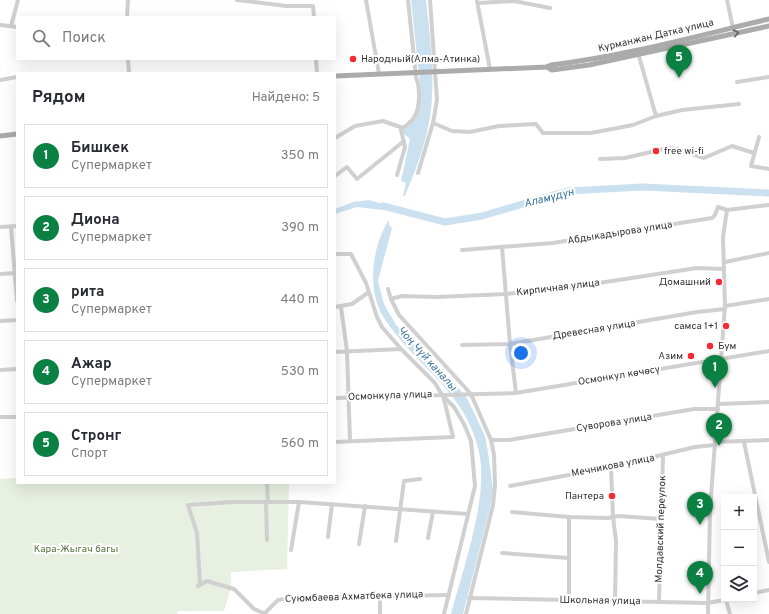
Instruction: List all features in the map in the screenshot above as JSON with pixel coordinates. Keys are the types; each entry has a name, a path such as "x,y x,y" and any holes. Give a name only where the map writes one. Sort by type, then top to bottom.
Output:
{"main road":[{"name":"Курманжан Датка улица","path":"638,52 769,19"},
{"name":"Курманжан Датка улица","path":"336,76 547,67 551,65 638,52 769,26"},
{"path":"0,136 16,134"}],"street":[{"path":"11,26 18,0"},
{"path":"128,0 128,16"},
{"path":"237,0 286,6 313,6 314,16"},
{"path":"366,0 379,74"},
{"path":"397,175 406,147 400,130 414,118 418,104 408,0"},
{"path":"418,173 434,123 437,100 430,0"},
{"path":"727,0 733,28"},
{"path":"490,70 477,1 514,1 550,8"},
{"path":"0,26 16,27"},
{"path":"638,52 656,116"},
{"path":"128,60 128,72"},
{"path":"316,60 317,72"},
{"path":"0,80 16,76"},
{"path":"737,82 769,78"},
{"path":"434,123 452,131 470,132 499,126 536,124 543,133 591,133 633,125 656,116 682,110 739,104"},
{"path":"336,137 355,126 383,121 402,128"},
{"path":"759,137 751,166 769,169"},
{"path":"336,175 347,167 357,179 404,141"},
{"path":"600,159 625,158 668,148 677,149 704,158 732,146 754,153"},
{"name":"Абдыкадырова улица","path":"462,250 553,243 712,218 715,215 718,206 727,210 769,205"},
{"path":"708,614 709,530 725,307 725,262 723,237 727,210"},
{"path":"0,227 16,226"},
{"path":"0,274 16,273 11,227"},
{"path":"502,247 510,344 516,393"},
{"path":"725,262 769,253"},
{"path":"336,254 351,254 366,283 376,317 382,327 401,349 435,382 454,407 464,424 471,441 475,486 444,614"},
{"name":"Кирпичная улица","path":"391,299 402,296 436,297 506,294 566,288 696,268 724,269"},
{"path":"388,288 391,299 399,315 469,394 491,440 494,456 495,484 493,505 466,614"},
{"path":"336,307 352,304 369,292"},
{"name":"Древесная улица","path":"462,345 510,344 769,299"},
{"path":"341,307 348,351 350,441"},
{"path":"0,321 16,320"},
{"path":"336,352 401,349"},
{"name":"Осмонкул көчөсү","path":"469,394 516,393 769,351"},
{"path":"0,370 16,369"},
{"path":"336,442 453,437 444,394"},
{"name":"Осмонкула улица","path":"336,398 469,394"},
{"name":"Суворова улица","path":"491,440 509,440 694,409 769,402"},
{"path":"0,417 16,417"},
{"name":"Мечникова улица","path":"510,486 611,467 715,443 769,440"},
{"path":"744,442 769,562"},
{"name":"Молдавский переулок","path":"659,602 663,456"},
{"path":"611,467 613,517 616,541 615,601"},
{"path":"396,541 399,509 404,481 420,479"},
{"path":"267,484 267,540"},
{"name":"Суюмбаева Ахматбека улица","path":"267,502 232,502 188,505 197,533 199,585 207,581 234,589 254,609 265,614 278,600 290,598 380,595 449,595"},
{"path":"267,502 299,502 468,514"},
{"path":"290,550 299,502"},
{"path":"328,537 332,504"},
{"path":"359,544 365,506"},
{"path":"428,538 432,512"},
{"path":"512,512 569,517 608,518 618,516 661,519"},
{"path":"569,517 569,600"},
{"path":"502,552 568,558"},
{"path":"757,592 769,590"},
{"path":"380,595 380,614"},
{"name":"Школьная улица","path":"469,598 707,603 721,600"},
{"path":"728,602 730,614"}],"green space":[{"name":"Кара-Жыгач багы","path":"16,478 16,484 289,484 287,569 231,572 231,588 224,611 178,611 177,614 0,614 0,479"}],"water":[{"path":"411,0 426,0 432,58 432,103 426,137 420,157 405,196 403,196 406,183 401,181 410,139 403,133 403,131 414,121 420,85"},
{"path":"369,200 393,207 391,211 357,207 336,214 336,209 353,202"},
{"name":"Чоң Чүй каналы","path":"389,220 389,225 392,228 378,281 384,304 396,325 453,381 468,400 485,436 493,489 490,508 463,614 451,614 468,555 478,511 481,490 479,452 472,431 463,412 438,380 396,335 378,307 373,282 373,268 379,242"}],"waterway":[{"name":"Аламүдүн","path":"383,206 445,222 482,216 567,191 643,187 769,193"}],"place":[{"name":"Народный(Алма-Атинка)","path":"353,59"},
{"name":"Стронг","path":"679,78"},
{"name":"free wi-fi","path":"656,151"},
{"name":"Домашний","path":"719,282"},
{"name":"самса 1+1","path":"726,326"},
{"name":"Бум","path":"710,346"},
{"name":"Азим","path":"691,356"},
{"name":"Бишкек","path":"715,388"},
{"name":"Диона","path":"719,446"},
{"name":"Пантера","path":"612,496"},
{"name":"рита","path":"700,525"},
{"name":"Ажар","path":"700,594"}]}
